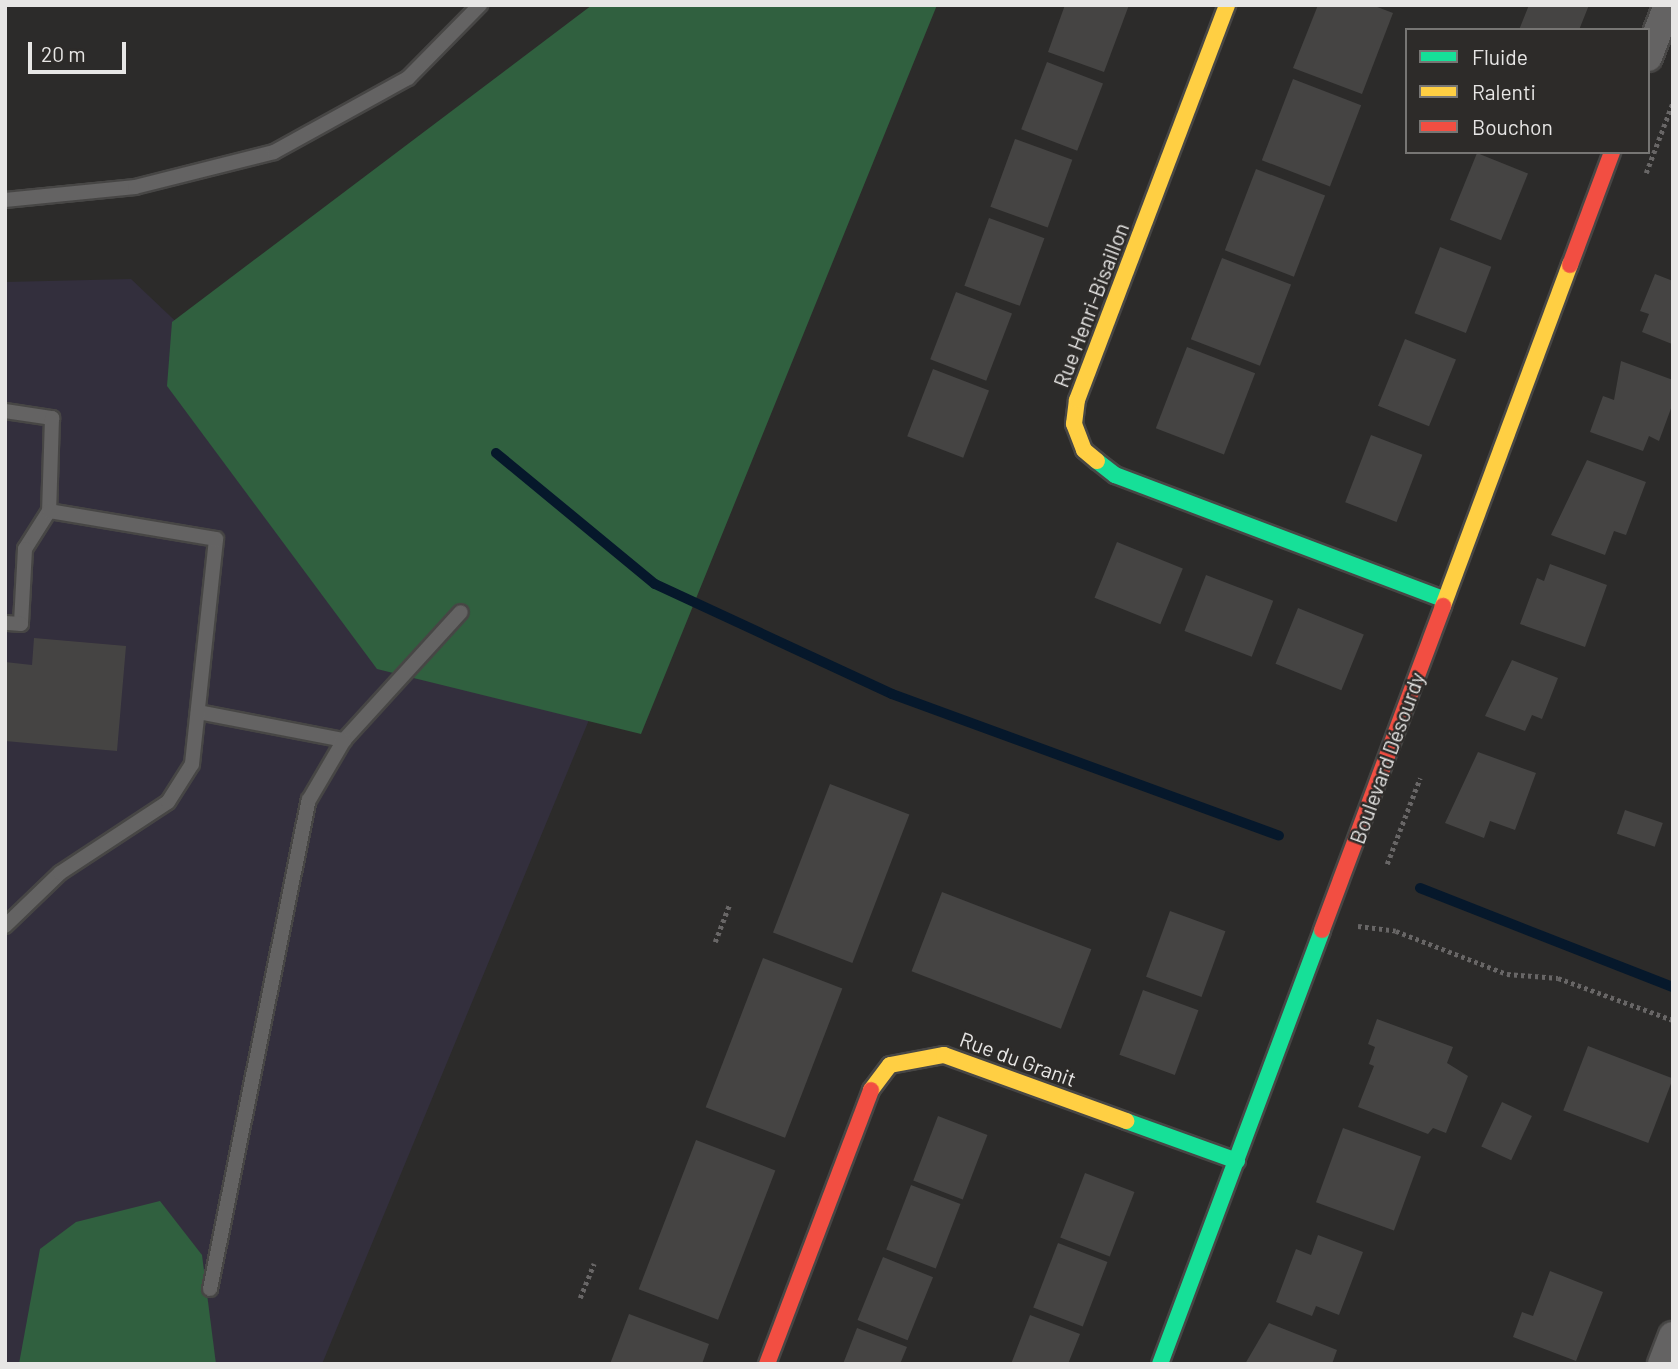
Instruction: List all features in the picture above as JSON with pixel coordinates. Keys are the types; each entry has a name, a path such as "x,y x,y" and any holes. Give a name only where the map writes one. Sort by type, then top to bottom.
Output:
{"street":[{"name":"Rue Henri-Bisaillon","path":"1227,5 1077,400 1074,424 1084,450 1115,475 1444,599"},
{"path":"1650,52 1668,5"},
{"name":"Boulevard Désourdy","path":"1160,1364 1611,154"},
{"name":"Rue du Granit","path":"767,1364 867,1099 890,1065 944,1055 1237,1161"},
{"path":"1662,1364 1673,1336"}],"lane":[{"path":"5,200 135,187 274,152 408,78 480,5"},
{"path":"5,411 52,418 49,511 25,549 21,624 5,623"},
{"path":"5,926 60,873 168,802 192,764 198,712 216,539 49,511"},
{"path":"209,1289 309,800 344,740 461,612"},
{"path":"198,712 344,740"}],"path":[{"path":"715,942 729,905"},
{"path":"1358,926 1396,931 1507,974 1558,978 1673,1020"},
{"path":"580,1298 594,1264"}],"shaded area":[{"path":"131,279 591,715 322,1364 5,1364 5,282"}],"green space":[{"path":"592,5 937,5 641,734 377,669 167,386 172,322"},
{"path":"160,1201 202,1255 216,1364 19,1364 40,1249 76,1222"}],"building":[{"path":"1065,5 1129,5 1104,72 1048,52"},
{"path":"1318,5 1372,5 1393,13 1362,94 1293,68"},
{"path":"1529,5 1589,5 1580,28 1520,28"},
{"path":"1047,62 1103,84 1077,151 1021,129"},
{"path":"1293,79 1361,105 1330,186 1262,160"},
{"path":"1015,139 1072,160 1048,228 990,207"},
{"path":"1477,154 1528,174 1501,240 1450,220"},
{"path":"1256,169 1325,196 1294,277 1225,250"},
{"path":"989,218 1044,238 1020,306 964,286"},
{"path":"1440,247 1491,267 1466,333 1415,313"},
{"path":"1222,258 1291,285 1260,366 1191,339"},
{"path":"1655,274 1673,281 1672,344 1642,332 1649,314 1640,311"},
{"path":"956,292 1012,314 986,381 930,359"},
{"path":"1405,339 1456,360 1429,426 1378,406"},
{"path":"1187,347 1255,373 1224,454 1156,428"},
{"path":"1621,361 1673,380 1673,403 1659,441 1649,436 1643,451 1590,432 1603,396 1614,400"},
{"path":"933,369 989,391 963,458 907,436"},
{"path":"1371,435 1422,455 1397,522 1345,502"},
{"path":"1587,460 1646,482 1626,535 1614,531 1605,555 1551,535"},
{"path":"1117,542 1183,569 1160,624 1095,598"},
{"path":"1550,564 1607,585 1585,647 1520,624 1537,578 1544,581"},
{"path":"1206,575 1273,601 1252,657 1184,631"},
{"path":"1298,608 1364,635 1341,690 1276,664"},
{"path":"34,638 126,646 117,751 5,741 5,662 32,665"},
{"path":"1512,660 1558,678 1542,719 1532,715 1525,731 1485,716"},
{"path":"1478,752 1536,773 1515,830 1490,821 1484,838 1445,823"},
{"path":"830,784 909,814 852,963 773,932"},
{"path":"1625,810 1663,823 1655,847 1617,834"},
{"path":"942,892 1091,949 1061,1029 912,971"},
{"path":"1170,911 1225,931 1202,997 1146,977"},
{"path":"763,958 842,988 785,1138 706,1107"},
{"path":"1143,990 1198,1010 1175,1075 1119,1055"},
{"path":"1377,1019 1453,1047 1447,1063 1468,1076 1446,1133 1433,1128 1428,1134 1358,1107 1374,1066 1369,1064 1375,1047 1368,1044"},
{"path":"1588,1046 1673,1079 1648,1143 1563,1110"},
{"path":"1502,1102 1532,1116 1511,1160 1481,1146"},
{"path":"938,1116 987,1135 963,1199 913,1180"},
{"path":"1343,1128 1421,1156 1394,1231 1316,1202"},
{"path":"696,1140 775,1170 718,1320 639,1289"},
{"path":"1085,1173 1134,1192 1110,1256 1060,1237"},
{"path":"911,1185 960,1204 936,1268 886,1249"},
{"path":"1318,1235 1363,1252 1339,1315 1316,1306 1312,1316 1276,1302 1296,1249 1311,1255"},
{"path":"1058,1243 1107,1262 1083,1326 1033,1307"},
{"path":"883,1257 933,1277 908,1340 858,1320"},
{"path":"1550,1271 1603,1292 1576,1361 1513,1337 1522,1312 1533,1316"},
{"path":"629,1314 709,1344 702,1364 610,1364"},
{"path":"1030,1315 1080,1334 1068,1364 1011,1364"},
{"path":"1269,1323 1337,1350 1332,1364 1245,1364"},
{"path":"857,1328 907,1347 900,1364 843,1364"}],"waterway":[{"path":"496,453 655,584 892,694 1279,836"},
{"path":"1420,888 1673,987"}],"traffic: fast":[{"path":"1097,461 1115,475 1444,599"},
{"path":"1160,1364 1322,930"},
{"path":"1126,1121 1237,1161"}],"traffic: slow":[{"path":"1097,461 1084,450 1074,424 1077,400 1227,5"},
{"path":"1443,606 1570,265"},
{"path":"871,1090 890,1065 944,1055 1126,1121"}],"traffic: jam":[{"path":"1570,265 1611,154"},
{"path":"1322,930 1443,606"},
{"path":"767,1364 871,1090"}]}
